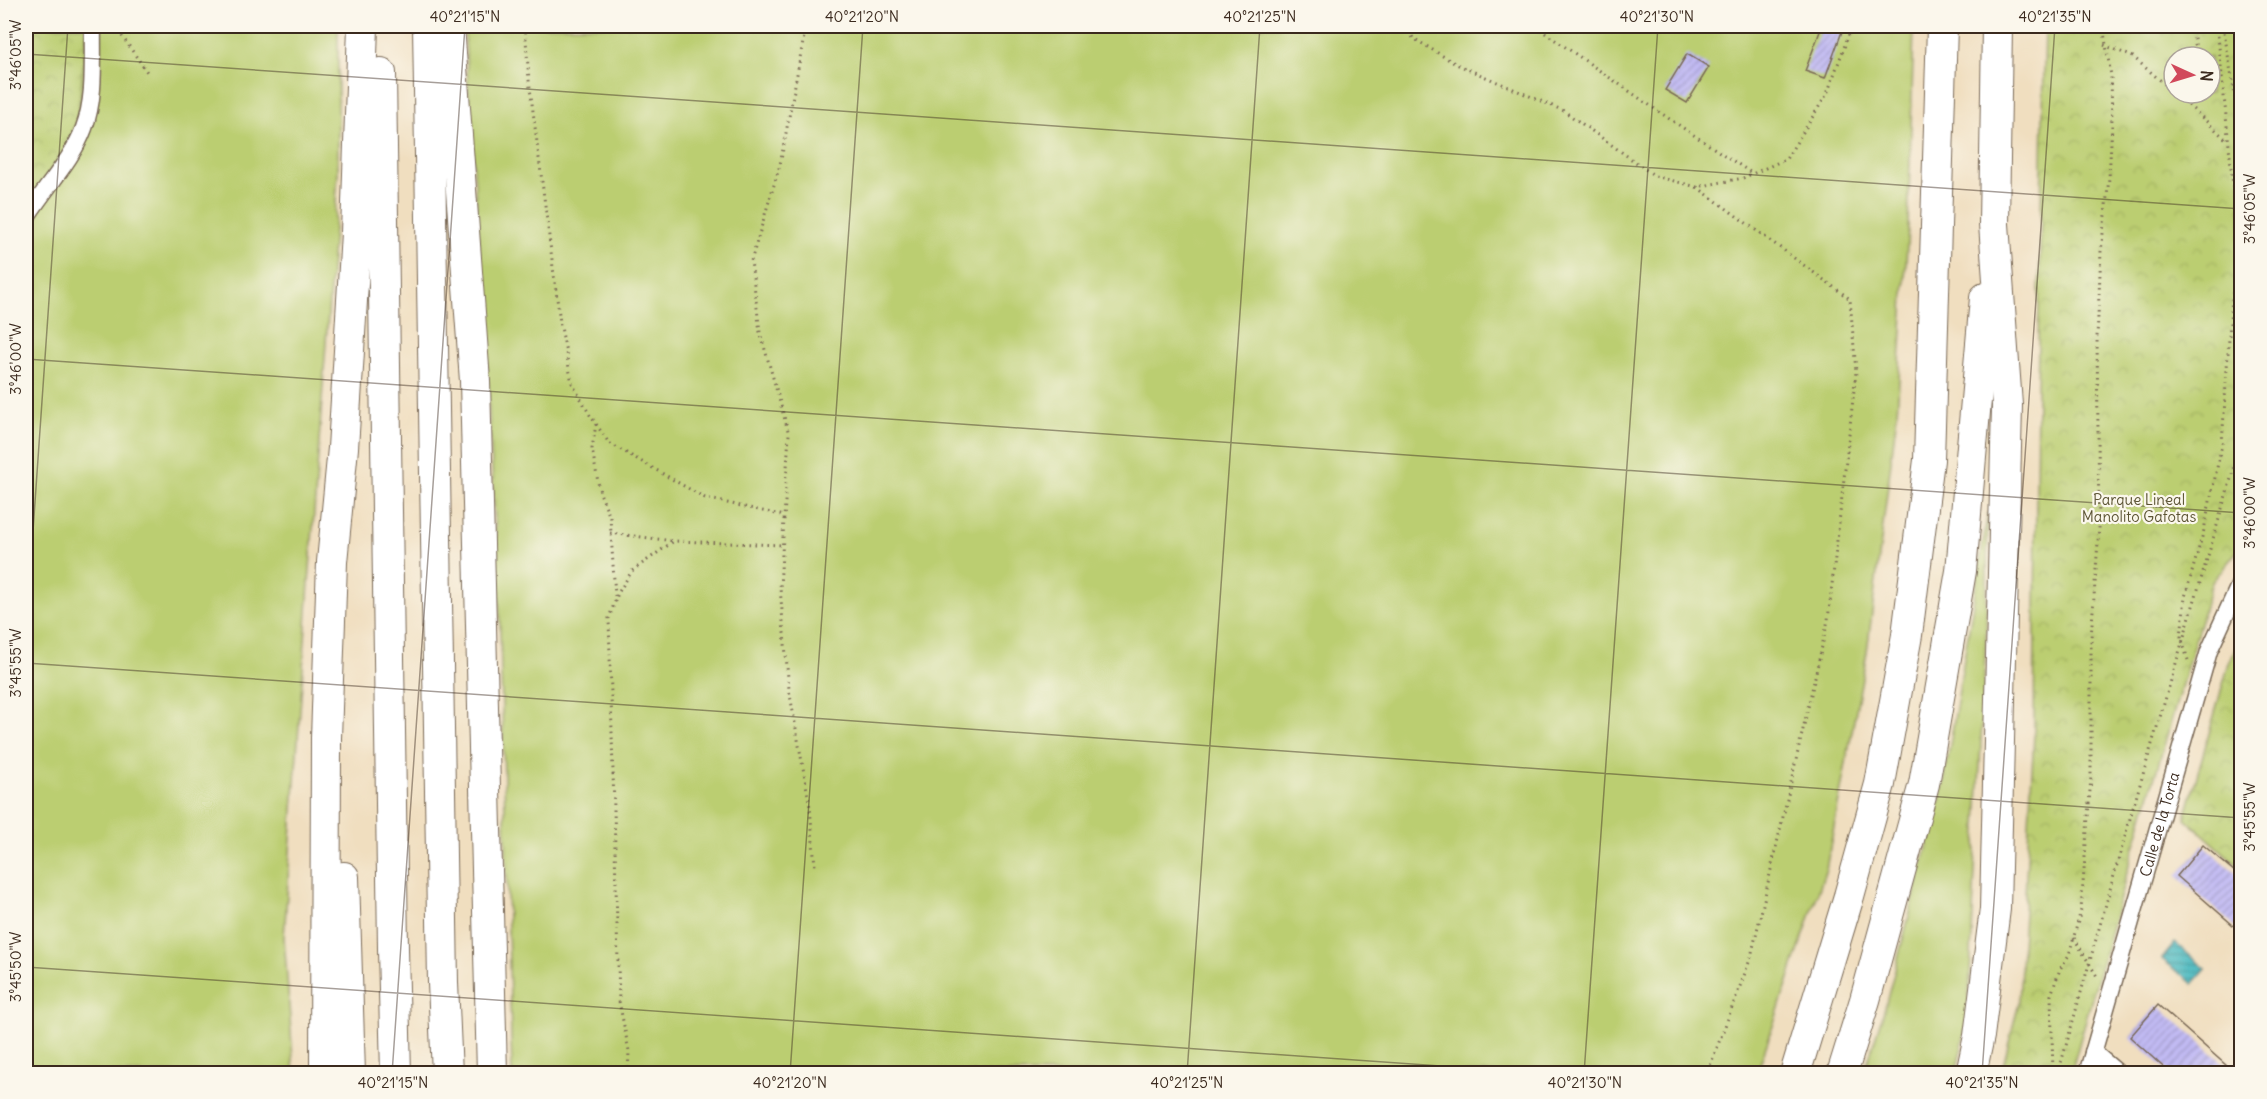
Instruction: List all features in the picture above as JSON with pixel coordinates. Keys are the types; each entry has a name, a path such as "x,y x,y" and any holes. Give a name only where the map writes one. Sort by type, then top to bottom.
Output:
{"highway":[{"path":"325,1074 326,738 332,562 343,448 356,233 363,26"},
{"path":"380,26 396,1074"},
{"path":"428,26 443,983 447,1074"},
{"path":"449,26 475,381 492,1074"},
{"path":"1796,1074 1880,784 1907,635 1929,460 1942,26"},
{"path":"1971,1074 1979,1036 1995,909 2007,405 1994,224 1997,26"},
{"path":"1842,1074 1865,1000 1924,784 1960,571 1984,306 1994,224"},
{"path":"343,448 342,809 350,1074"},
{"path":"1779,1074 1820,950 1849,896"},
{"path":"490,959 500,1074"}],"street":[{"path":"26,218 77,144 85,127 92,88 93,26"},
{"name":"Calle de la Torta","path":"2087,1074 2209,651 2241,579"},
{"path":"2093,1052 2119,1074"}],"path":[{"path":"115,26 147,72"},
{"path":"525,26 529,80 560,322 572,383 609,443 705,498 785,516"},
{"path":"806,26 780,165 751,261 760,332 789,434 780,588 789,688 810,807 815,866"},
{"path":"1406,26 1413,38 1456,64 1564,111 1654,176 1697,187 1850,299 1856,372 1827,620 1751,957 1707,1074"},
{"path":"1535,26 1753,174"},
{"path":"1697,187 1743,178 1786,159 1827,94 1852,26"},
{"path":"2053,1074 2051,995 2060,969 2069,955 2081,910 2091,777 2091,638 2099,528 2097,337 2101,252 2112,125 2111,76 2104,45 2103,26"},
{"path":"2192,26 2196,45"},
{"path":"2217,26 2219,45"},
{"path":"2223,26 2241,136"},
{"path":"2104,45 2133,57 2162,82"},
{"path":"2197,691 2181,637 2184,597 2204,530 2222,444 2231,308 2237,261 2236,216 2222,81"},
{"path":"2187,105 2229,142"},
{"path":"596,424 592,449 600,494 610,517 616,600"},
{"path":"2058,1074 2232,475 2241,427"},
{"path":"610,533 674,541 783,545"},
{"path":"628,1074 629,1051 619,1001 609,618 632,571 674,541"},
{"path":"2074,938 2102,985 2112,987"}],"green space":[{"path":"26,26 338,26 338,173 284,937 294,1073 26,1073"},
{"path":"26,26 87,26 78,118 66,149 26,206"},
{"path":"464,26 1914,26 1908,228 1897,414 1867,652 1826,869 1757,1073 512,1073 499,594 483,303"},
{"name":"Parque Lineal Manolito Gafotas","path":"2045,26 2241,26 2242,545 2212,582 2071,1073 2001,1074 2019,1002 2034,735 2037,390"},
{"path":"1988,512 1986,635 1968,1019 1956,1073 1864,1074 1885,1007 1943,788"},
{"path":"2241,636 2241,868 2185,818 2229,663"}],"water":[{"path":"2175,943 2206,969 2193,984 2162,959"}],"building":[{"path":"1822,26 1844,26 1825,78 1805,71"},
{"path":"1687,54 1709,67 1687,103 1665,90"},
{"path":"2203,845 2241,877 2241,932 2177,876"},
{"path":"2158,1005 2236,1074 2171,1074 2130,1037"}]}
